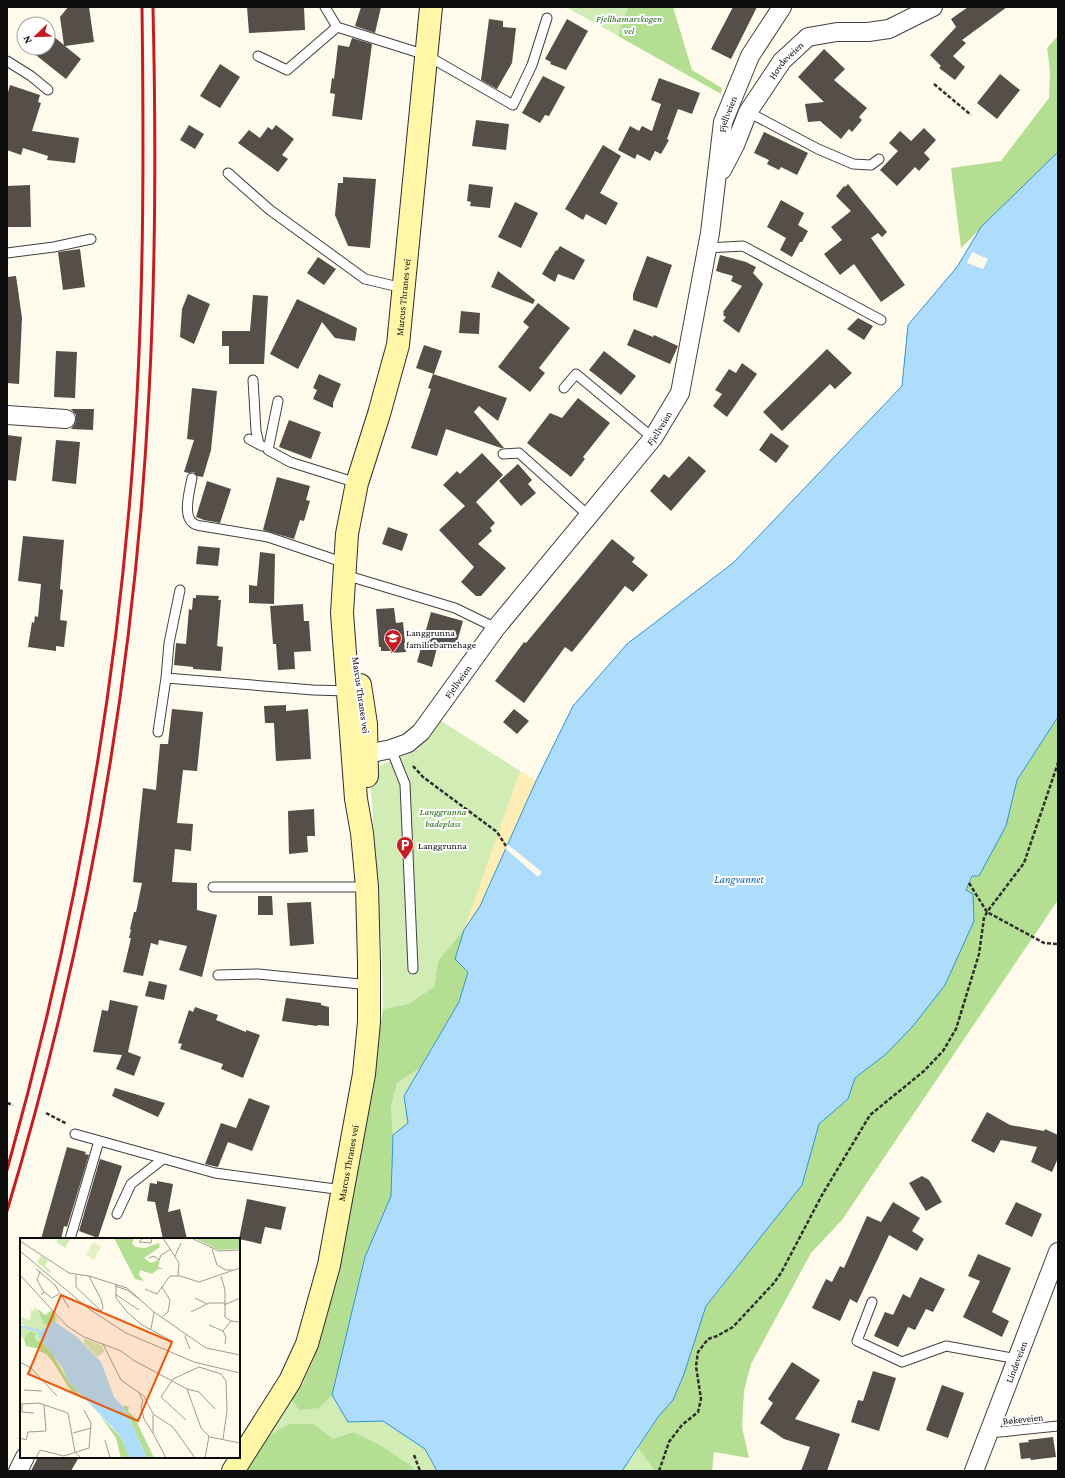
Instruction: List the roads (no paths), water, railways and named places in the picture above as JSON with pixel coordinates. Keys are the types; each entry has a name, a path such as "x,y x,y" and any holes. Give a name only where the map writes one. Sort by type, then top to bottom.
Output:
{"main road":[{"name":"Marcus Thranes vei","path":"233,1471 290,1381 307,1344 329,1265 364,1074 369,1022 370,985 367,887 362,833 356,799 354,775 366,724 354,691 342,613 347,534 357,483 379,414 398,345 431,7"},
{"name":"Marcus Thranes vei","path":"360,751 366,798 362,833"}],"street":[{"name":"Fjellveien","path":"360,751 396,748 408,743 421,732 496,628 653,438 680,393 707,248 723,122 750,56 782,7"},
{"name":"Hovdeveien","path":"716,181 735,145 748,112 782,61 808,37 837,32 868,32 889,29 933,7"},
{"path":"7,415 66,419"},
{"name":"Lindeveien","path":"974,1471 990,1433 1058,1252"},
{"path":"18,1471 24,1458"}],"lane":[{"path":"325,7 337,27 426,55 513,105 532,65 547,18"},
{"path":"258,56 287,70 337,27"},
{"path":"7,61 31,76 48,90"},
{"path":"748,112 818,149 853,164 871,165 879,159"},
{"path":"228,173 270,210 366,280 404,288"},
{"path":"7,253 54,247 91,239"},
{"path":"707,248 743,246 881,320"},
{"path":"564,388 576,374 653,438"},
{"path":"253,380 256,431 259,444"},
{"path":"268,450 278,401"},
{"path":"249,439 290,462 357,483"},
{"path":"503,454 519,453 589,516"},
{"path":"192,478 188,499 188,516 193,524 268,537 345,574 456,608 496,628"},
{"path":"158,732 166,678 169,642 180,590"},
{"path":"166,678 306,689 354,691"},
{"path":"396,748 405,784 413,969"},
{"path":"213,887 367,887"},
{"path":"218,975 258,974 370,985"},
{"path":"75,1134 215,1173 343,1190"},
{"path":"70,1238 99,1141"},
{"path":"117,1214 131,1184 162,1159"},
{"path":"872,1302 857,1341 902,1362 946,1346 1018,1359"},
{"name":"Bøkeveien","path":"990,1433 1058,1426"}],"water":[{"name":"Langvannet","path":"1058,152 1058,717 1017,780 1006,826 979,876 972,876 966,890 973,894 974,921 945,985 913,1026 886,1054 855,1078 848,1099 819,1124 802,1185 706,1306 684,1374 673,1400 658,1417 622,1471 437,1471 425,1449 383,1421 348,1422 332,1395 365,1257 391,1196 393,1135 408,1123 404,1096 459,1002 468,972 455,959 464,930 480,906 536,781 573,706 627,644 733,563 902,386 908,325 957,267 981,227"}],"railway":[{"path":"7,1170 30,1085 70,912 87,825 114,650 132,473 139,357 143,182 142,7"},
{"path":"7,1211 61,1010 83,909 103,806 119,704 132,600 142,497 149,393 153,296 155,152 153,7"}],"place":[{"name":"Langgrunna familiebarnehage","path":"393,653"},
{"name":"Langgrunna","path":"405,860"}],"park label":[{"name":"Fjellhamarskogen vel","path":"629,24"},
{"name":"Langgrunna badeplass","path":"443,816"}]}
